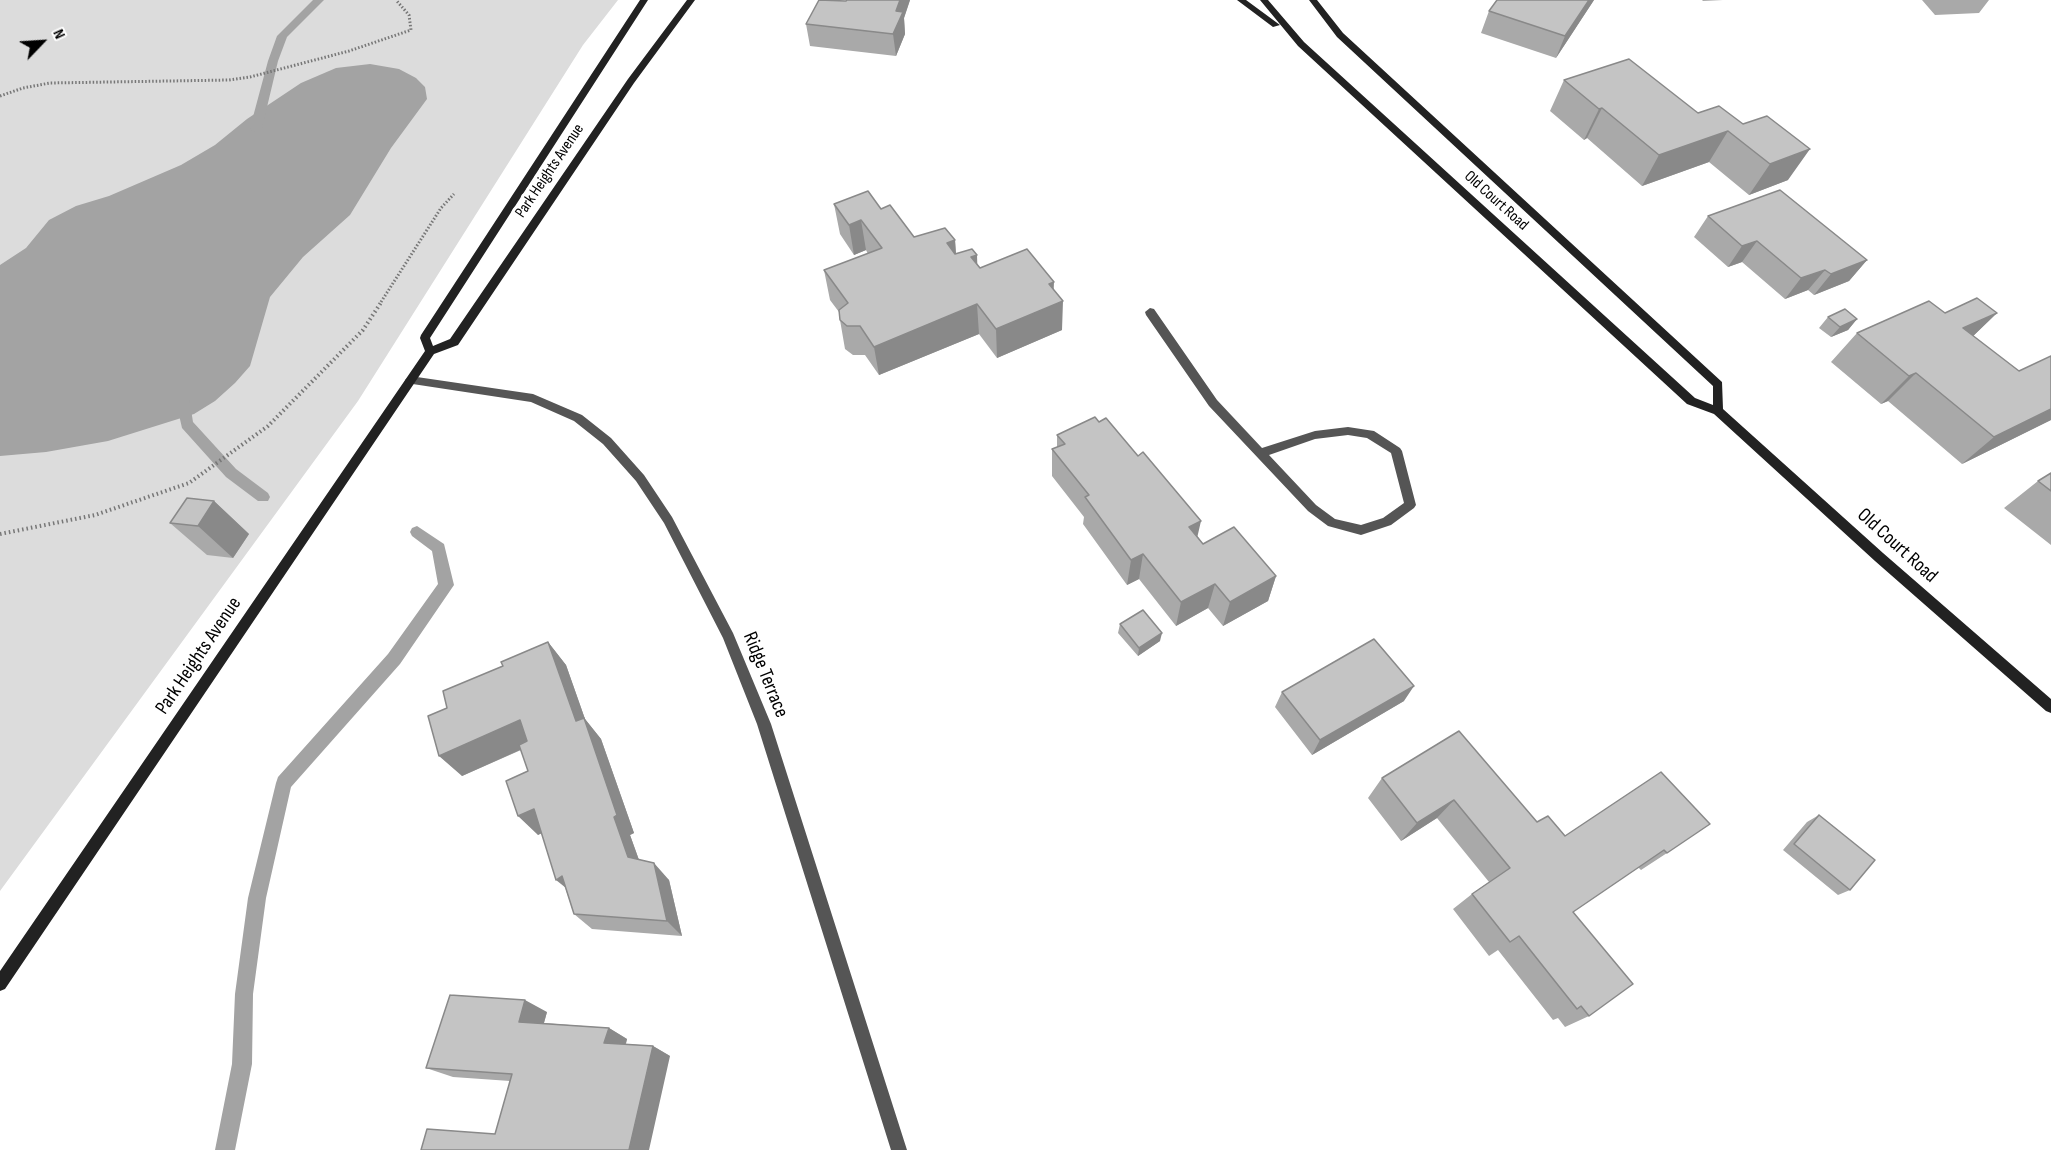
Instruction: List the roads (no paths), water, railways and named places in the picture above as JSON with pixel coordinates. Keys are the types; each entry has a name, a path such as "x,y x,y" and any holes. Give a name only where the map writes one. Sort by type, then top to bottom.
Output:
{"main road":[{"name":"Park Heights Avenue","path":"430,351 425,338 644,0"},
{"name":"Park Heights Avenue","path":"0,984 430,351 454,342 631,81 691,0"},
{"path":"1241,0 1300,44"},
{"name":"Old Court Road","path":"1264,0 1300,44 1691,401 1718,411 1879,557 2051,707"},
{"name":"Old Court Road","path":"1313,0 1340,35 1718,385 1718,411"}],"street":[{"path":"1150,312 1213,403 1260,453 1312,508 1332,523 1361,530 1387,522 1410,505 1396,451 1370,434 1348,431 1315,435 1260,453"},
{"name":"Ridge Terrace","path":"410,380 533,398 578,417 607,441 640,478 668,520 729,637 764,724 899,1150"}],"waterway":[{"path":"256,128 273,61 282,36 319,0"},
{"path":"182,397 187,424 231,473 263,497"},
{"path":"225,1150 242,1064 244,994 257,898 284,783 394,659 446,585 439,548 417,532"}]}
